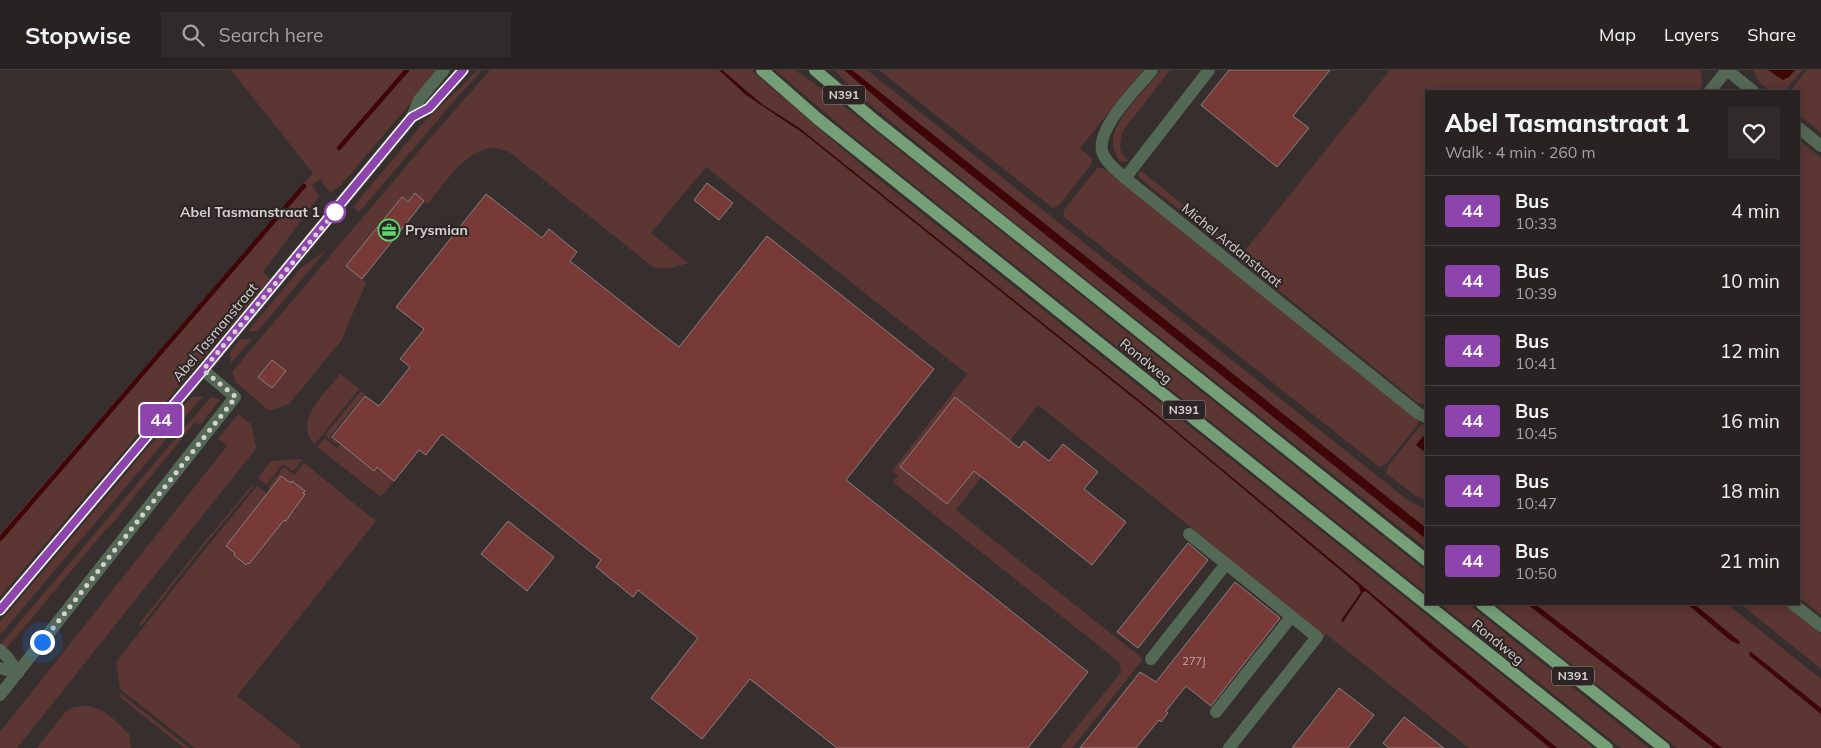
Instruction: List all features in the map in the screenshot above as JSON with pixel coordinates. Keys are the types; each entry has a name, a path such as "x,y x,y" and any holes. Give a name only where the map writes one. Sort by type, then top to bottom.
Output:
{"main road":[{"name":"Rondweg","path":"762,70 818,119 1425,603"},
{"name":"Rondweg","path":"814,70 874,120 1425,559"},
{"name":"Rondweg","path":"1428,605 1607,748"},
{"name":"Rondweg","path":"1483,605 1664,748"}],"street":[{"name":"Abel Tasmanstraat","path":"0,610 203,370 412,117 419,100 444,70"},
{"name":"Abel Tasmanstraat","path":"412,117 429,108 463,70"},
{"name":"Michel Ardanstraat","path":"1152,70 1107,126 1102,141 1102,152 1105,157 1125,178 1419,414 1425,417"},
{"path":"1125,178 1210,70"},
{"path":"1711,90 1727,70 1752,90"},
{"path":"1800,129 1821,146"},
{"path":"0,695 236,397 203,370"},
{"path":"1189,534 1316,637 1229,748"},
{"path":"1151,659 1226,564"},
{"path":"1794,605 1821,626"},
{"path":"1216,712 1292,617"},
{"path":"0,650 18,673"},
{"path":"0,668 18,673"}],"shaded area":[{"path":"231,70 439,70 341,185 330,193 320,179 312,185 319,196 263,272 270,279 0,597 0,534 313,173"},
{"path":"478,70 482,70 359,212 353,207 423,123"},
{"path":"490,70 719,70 746,95 803,133 1166,424 1358,585 1361,592 1341,619 1343,622 1363,592 1366,591 1423,642 1550,748 1469,748 1326,634 1324,638 1192,528 1038,405 956,510 1143,659 1072,748 1060,748 1121,672 1119,662 893,482 898,475 892,471 967,374 706,167 651,233 688,263 663,268 653,267 508,151 493,148 474,154 456,169 428,204 415,193 408,202 402,197 347,266 366,283 341,341 289,404 268,410 236,382 232,372"},
{"path":"719,70 722,70 763,105 798,127 1150,409 1557,748 1550,748 1528,730 1423,642 1366,591 1363,592 1343,622 1341,621 1361,592 1358,585 1166,424 803,133 746,95"},
{"path":"722,70 751,70 865,168 1594,748 1557,748 1150,409 798,127 763,105"},
{"path":"775,70 795,70 825,91 1425,570 1425,592 850,134"},
{"path":"834,70 844,70 906,123 1425,538 1425,547 1015,223 861,97"},
{"path":"844,70 852,70 1425,527 1425,538 906,123"},
{"path":"852,70 867,70 1409,501 1425,509 1425,527"},
{"path":"879,70 1143,70 1080,148 1092,159 1091,165 1059,205 1053,208"},
{"path":"1161,70 1170,70 1122,132 1120,147 1128,161 1121,162 1113,146 1114,133 1119,122 1130,107"},
{"path":"1390,70 1701,70 1700,90 1425,90 1425,405 1418,403 1140,178 1138,174 1140,170 1243,253"},
{"path":"1753,70 1768,70 1779,78 1789,77 1795,70 1802,70 1786,90 1768,90 1760,83"},
{"path":"1768,70 1795,70 1789,77 1783,80"},
{"path":"1807,70 1821,70 1821,133 1800,116 1800,90 1791,90"},
{"path":"1800,141 1821,158 1821,615 1800,598"},
{"path":"1097,168 1103,168 1419,421 1386,464 1379,467 1064,217 1064,210"},
{"path":"323,252 258,331 249,331 300,269"},
{"path":"240,339 252,339 231,363 230,352"},
{"path":"340,374 359,389 315,444 309,435 307,426 309,417 320,398"},
{"path":"361,391 365,394 330,437 337,442 336,444 325,435"},
{"path":"203,396 0,635 0,622 191,397"},
{"path":"211,397 220,400 200,425 195,422 108,529 5,650 0,645"},
{"path":"238,414 251,424 255,450 17,748 0,748 0,732 227,446 218,439"},
{"path":"1422,424 1425,426 1425,437 1423,436 1416,445 1425,452 1425,500 1414,495 1386,473 1388,466"},
{"path":"1424,436 1425,437 1425,452 1416,445"},
{"path":"324,438 337,448 340,444 374,471 377,467 394,481 381,497 317,447"},
{"path":"302,460 293,471 283,464 266,485 258,478 271,461"},
{"path":"304,463 376,521 237,696 301,746 300,748 195,748 120,689 116,662 257,486 267,494 234,555 246,565 249,564 284,520 286,521 297,508 295,506 304,494 304,491 293,481 291,483 282,476 271,489 268,487 284,467 294,475"},
{"path":"254,483 253,487 141,626 139,624"},
{"path":"1441,605 1469,605 1649,748 1621,748"},
{"path":"1496,605 1528,605 1714,748 1677,748"},
{"path":"1528,605 1536,605 1722,748 1714,748"},
{"path":"1536,605 1688,605 1730,640 1738,644 1739,641 1695,605 1728,605 1821,679 1821,708 1752,653 1749,655 1821,714 1821,748 1722,748"},
{"path":"1688,605 1695,605 1740,643 1738,644 1730,640"},
{"path":"1785,605 1821,634 1821,669 1743,606"},
{"path":"1751,652 1821,708 1821,714 1750,656 1749,653"},
{"path":"120,693 190,748 184,748 121,698"},
{"path":"85,706 98,709 115,720 129,734 131,748 37,748 65,712 74,707"}],"building":[{"path":"1229,70 1330,70 1293,116 1309,128 1277,167 1201,105"},
{"path":"707,183 733,203 719,220 694,200"},
{"path":"415,193 424,201 362,279 346,266 402,197 408,202"},
{"path":"486,194 542,238 549,229 577,252 570,261 679,347 767,236 934,369 846,480 1088,672 1028,748 837,748 750,679 702,739 651,698 698,638 638,590 633,597 596,567 601,560 442,434 426,455 419,450 394,481 377,467 374,471 332,437 365,396 379,406 410,367 400,359 424,329 396,307"},
{"path":"272,360 286,371 272,388 258,377"},
{"path":"955,397 1019,448 1024,441 1049,461 1063,444 1098,472 1084,489 1126,522 1092,565 974,471 947,504 900,467"},
{"path":"281,476 291,483 292,481 305,491 303,493 305,494 286,521 284,520 249,564 246,565 226,546"},
{"path":"508,521 554,557 527,591 481,554"},
{"path":"1188,543 1208,560 1138,648 1117,632"},
{"path":"1235,582 1280,618 1211,706 1186,686 1166,711 1168,713 1161,722 1159,720 1136,748 1080,748 1140,672 1156,682"},
{"path":"1339,688 1374,715 1348,748 1292,748"},
{"path":"1404,717 1444,748 1389,748 1383,743"}],"waterway":[{"path":"339,148 407,70"},
{"path":"0,539 304,186"}],"bus line":[{"name":"44","path":"0,610 318,233 412,117 429,108 463,70"}],"place":[{"name":"Abel Tasmanstraat 1","path":"335,212"},
{"name":"Prysmian","path":"389,230"}],"route":[{"path":"42,642 236,397 203,370 335,212"}]}
